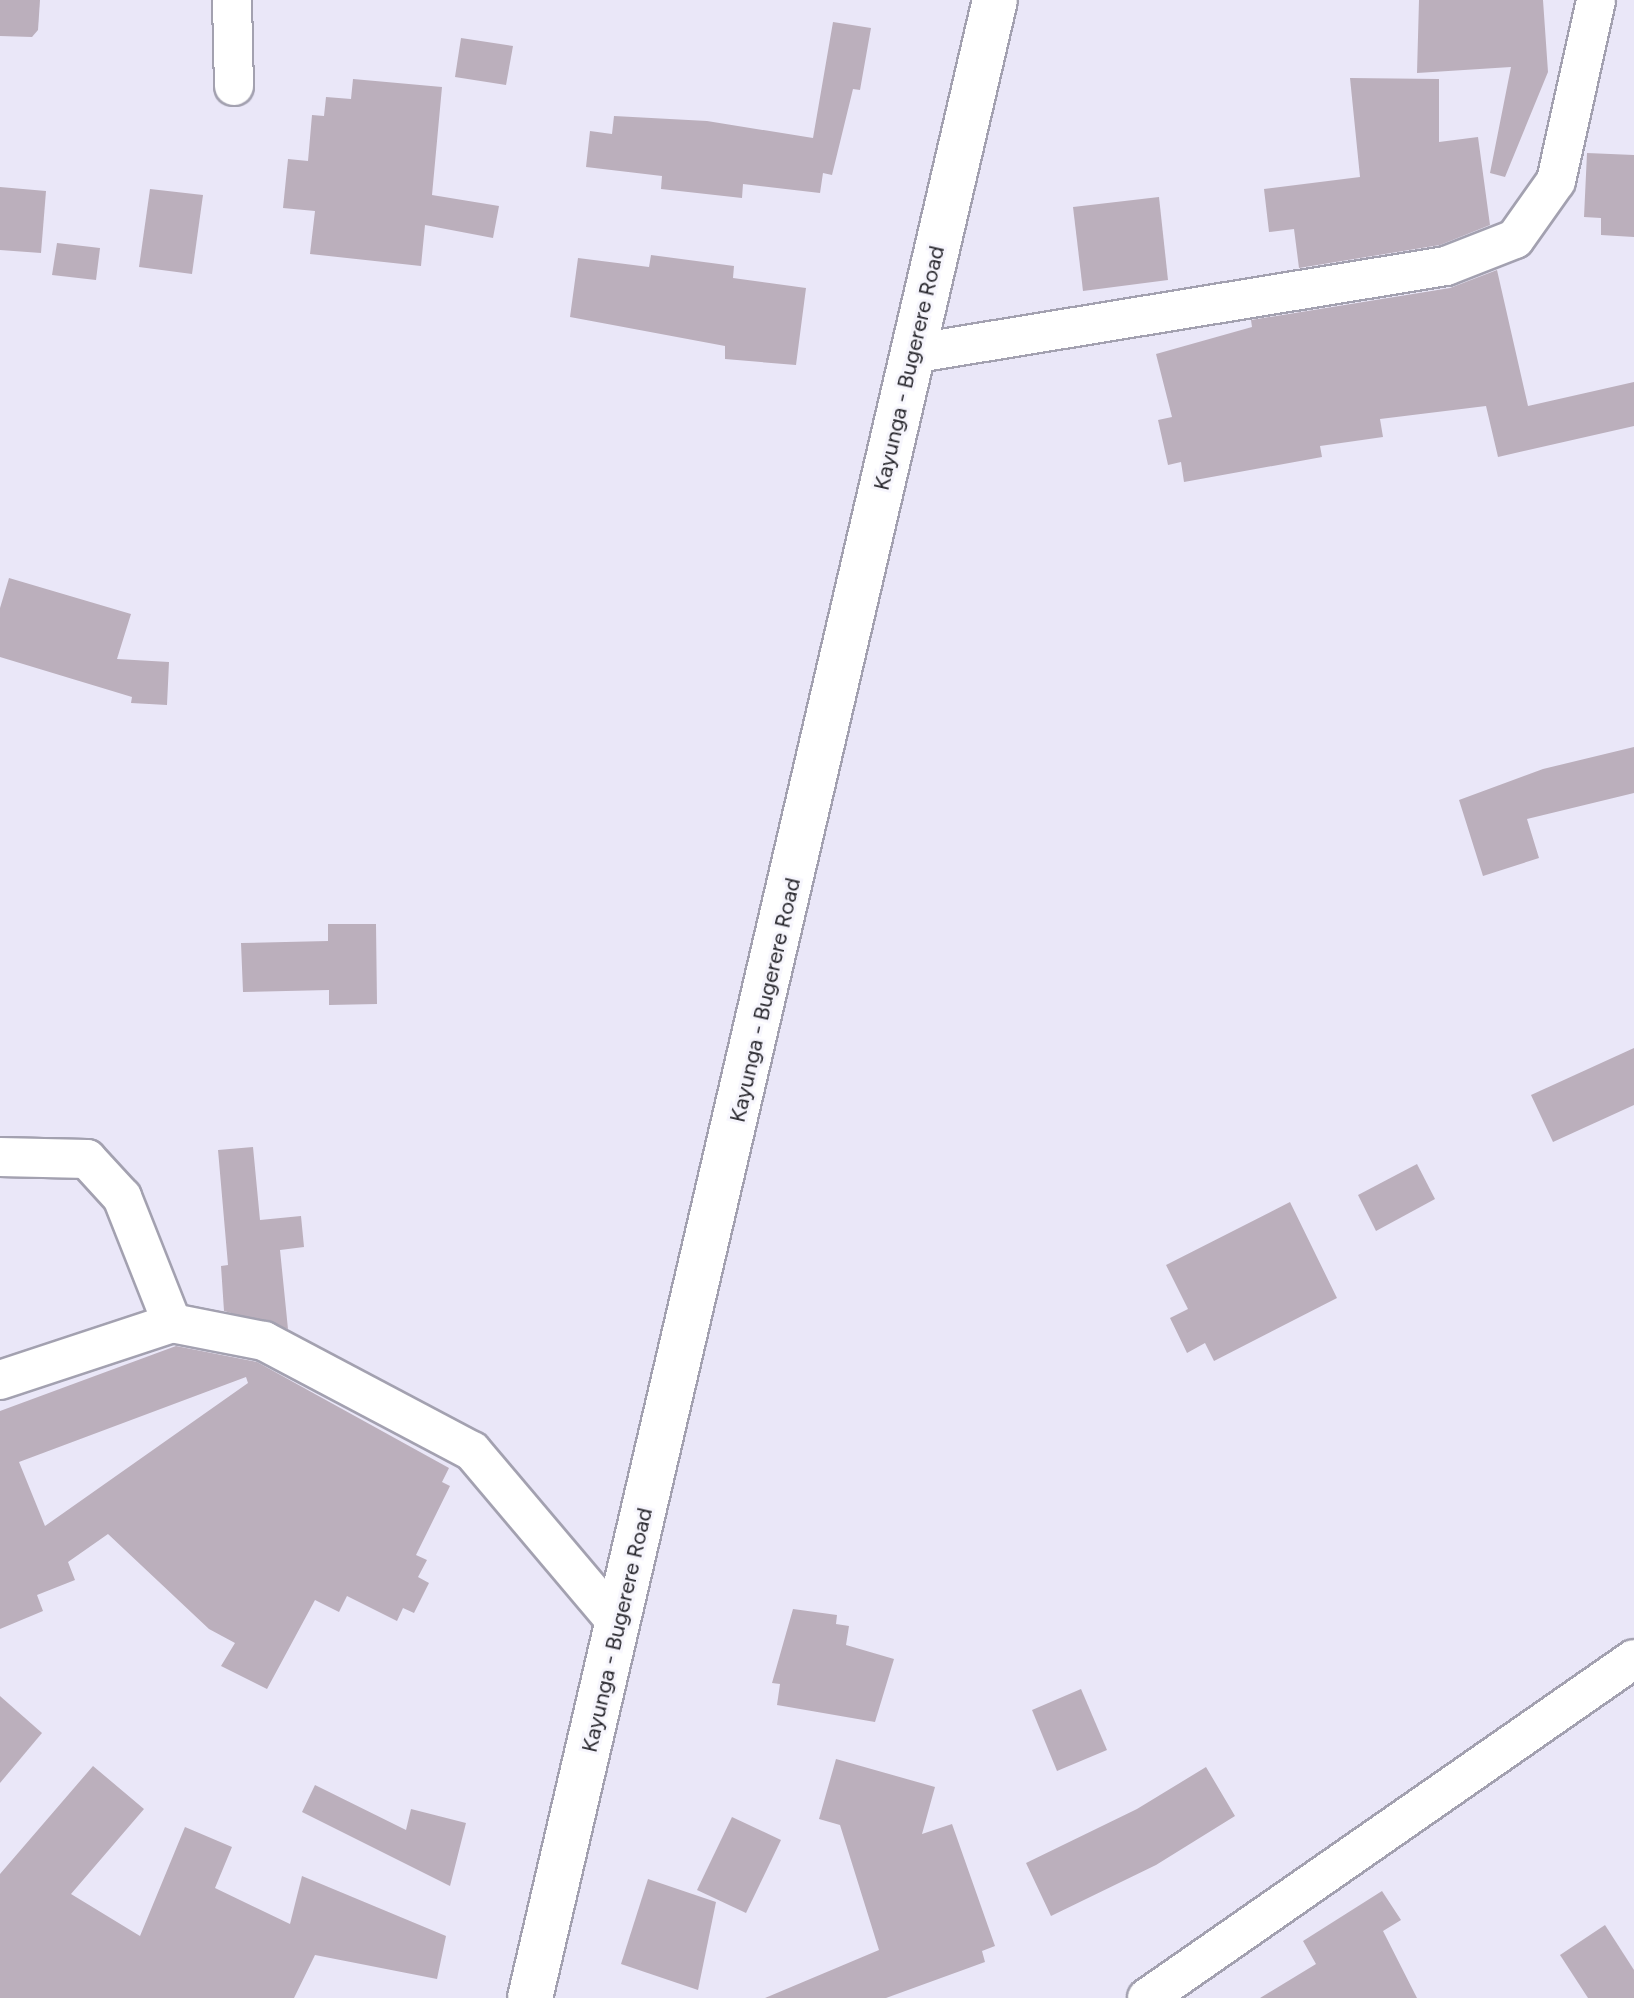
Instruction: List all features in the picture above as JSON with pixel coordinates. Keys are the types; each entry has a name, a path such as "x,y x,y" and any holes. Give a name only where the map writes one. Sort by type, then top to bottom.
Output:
{"main road":[{"name":"Kayunga - Bugerere Road","path":"530,1998 995,0"}],"street":[{"path":"232,0 234,86"},
{"path":"911,354 1446,266 1515,239 1556,181 1596,0"},
{"path":"0,1157 87,1159 122,1197 172,1323"},
{"path":"0,1380 172,1323 264,1341 472,1451 618,1624"},
{"path":"1147,1998 1634,1659"}],"building":[{"path":"0,0 40,0 38,30 32,37 0,36"},
{"path":"1419,0 1543,0 1548,72 1505,177 1490,173 1511,67 1417,73"},
{"path":"833,22 871,28 860,90 853,89 832,175 823,173 820,193 743,184 742,198 661,189 662,176 586,167 590,131 612,134 614,116 707,121 813,138"},
{"path":"461,38 513,46 506,85 455,77"},
{"path":"1350,78 1439,79 1439,142 1478,137 1490,225 1440,245 1299,268 1294,229 1269,232 1264,189 1360,177"},
{"path":"353,79 442,87 432,195 499,206 493,238 425,225 421,266 310,254 315,211 283,208 288,159 308,161 312,115 324,116 326,97 351,99"},
{"path":"1587,153 1634,155 1634,237 1601,235 1601,218 1584,217"},
{"path":"0,187 46,191 41,253 0,250"},
{"path":"150,189 203,195 192,274 139,267"},
{"path":"1159,197 1168,280 1083,291 1073,207"},
{"path":"57,243 100,248 96,280 52,275"},
{"path":"651,255 734,266 733,278 806,288 796,365 725,359 725,346 570,317 578,258 649,267"},
{"path":"1497,270 1528,406 1634,382 1634,426 1498,457 1486,406 1380,419 1383,437 1320,446 1322,457 1184,482 1181,462 1168,465 1158,420 1172,417 1156,354 1252,327 1251,320 1450,288"},
{"path":"9,578 131,614 117,659 169,662 167,705 131,703 132,697 0,657 0,608"},
{"path":"1634,747 1634,793 1527,819 1539,858 1483,876 1459,800 1543,769"},
{"path":"328,924 376,924 377,1004 329,1005 329,990 243,992 241,943 328,941"},
{"path":"1634,1048 1634,1105 1553,1142 1531,1095"},
{"path":"253,1147 260,1220 301,1216 304,1247 280,1250 288,1329 224,1311 221,1266 228,1265 218,1150"},
{"path":"1417,1164 1435,1199 1376,1231 1358,1195"},
{"path":"1290,1202 1337,1298 1214,1361 1205,1343 1187,1353 1170,1318 1188,1309 1166,1265"},
{"path":"176,1346 257,1362 449,1468 442,1482 450,1486 416,1555 427,1560 418,1577 429,1583 414,1613 403,1608 397,1621 347,1596 339,1612 315,1600 267,1689 221,1666 235,1643 209,1629 108,1534 68,1562 75,1580 37,1595 43,1611 0,1629 0,1411","holes":["246,1377 248,1383 45,1526 19,1462"]},
{"path":"793,1609 837,1615 836,1624 849,1626 846,1645 894,1659 875,1722 777,1705 780,1684 772,1683"},
{"path":"1081,1689 1107,1750 1057,1771 1032,1710"},
{"path":"0,1696 42,1733 0,1783"},
{"path":"836,1759 935,1787 922,1834 952,1824 995,1946 982,1951 985,1962 886,1998 765,1998 879,1950 840,1825 819,1819"},
{"path":"93,1766 144,1809 71,1894 140,1936 185,1827 232,1847 215,1888 290,1924 302,1876 446,1936 437,1979 315,1955 294,1998 0,1998 0,1874"},
{"path":"1206,1767 1235,1816 1156,1865 1051,1916 1026,1863 1137,1809"},
{"path":"315,1785 406,1830 411,1809 466,1823 450,1886 302,1812"},
{"path":"732,1817 781,1840 746,1913 697,1890"},
{"path":"648,1879 716,1902 698,1990 621,1964"},
{"path":"1382,1891 1401,1920 1383,1931 1417,1998 1260,1998 1316,1964 1303,1941"},
{"path":"1605,1925 1634,1970 1634,1998 1588,1998 1560,1955"}]}
